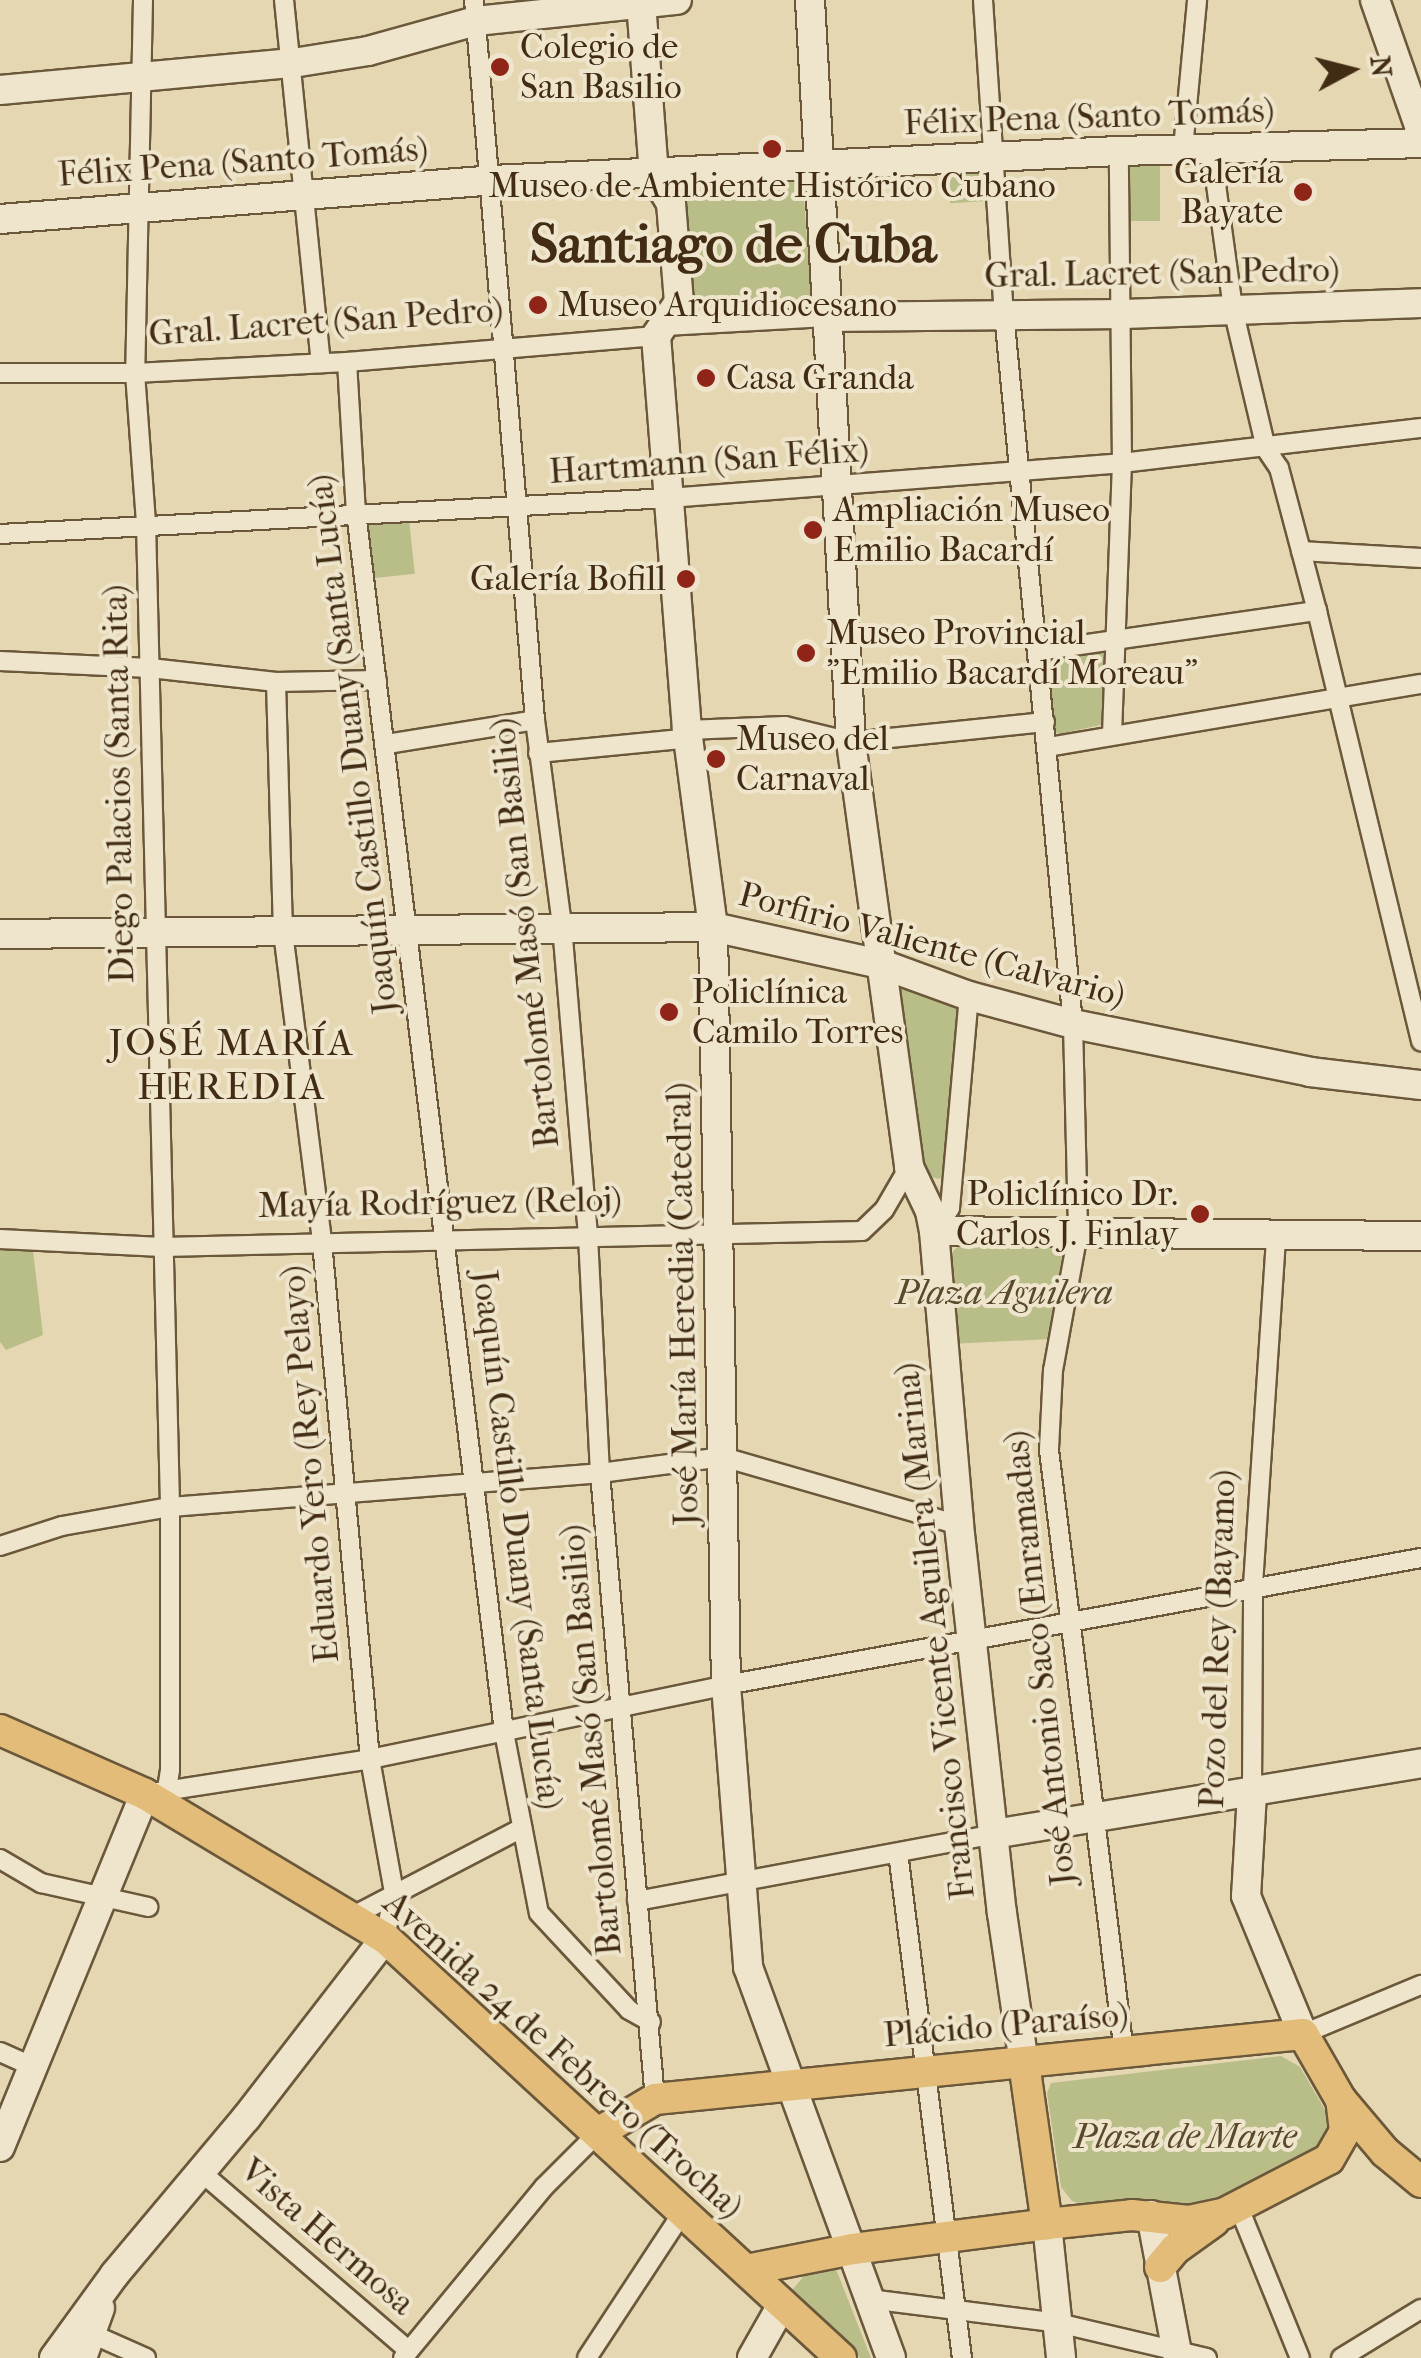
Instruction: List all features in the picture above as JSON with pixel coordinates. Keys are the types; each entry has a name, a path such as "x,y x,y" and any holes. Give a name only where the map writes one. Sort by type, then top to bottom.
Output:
{"main road":[{"name":"Avenida 24 de Febrero (Trocha)","path":"0,1730 159,1797 385,1938 841,2358"},
{"name":"Plácido (Paraíso)","path":"598,2134 654,2099 788,2082 1024,2063 1302,2034"},
{"path":"1302,2034 1341,2100 1385,2152 1421,2182"},
{"path":"1024,2063 1047,2224"},
{"path":"1329,2160 1345,2131 1341,2100"},
{"path":"1160,2267 1184,2240 1329,2160 1365,2158 1421,2203"},
{"path":"746,2270 853,2249 1047,2224 1151,2216 1181,2221 1231,2211"},
{"path":"782,2304 790,2275 810,2257"}],"street":[{"name":"Diego Palacios (Santa Rita)","path":"143,0 135,373 146,523 170,1507 159,1797"},
{"path":"284,0 321,363"},
{"path":"0,90 144,79 368,51 475,11 677,0"},
{"name":"Francisco Vicente Aguilera (Marina)","path":"810,0 851,742 909,1167 930,1211 934,1232 959,1525 1024,2063"},
{"name":"José Antonio Saco (Enramadas)","path":"983,0 1004,314 1073,1024 1078,1233 1053,1370 1049,1450 1124,2052"},
{"path":"1197,0 1197,148 1266,449 1279,468 1318,611 1421,1042"},
{"path":"1375,0 1421,131"},
{"name":"José María Heredia (Catedral)","path":"641,1 654,175 672,202 679,302 661,331 668,498 689,734 713,927 726,1685 748,1967 891,2358"},
{"name":"Bartolomé Masó (San Basilio)","path":"475,11 534,720 562,926 588,1236 600,1472 637,1902 652,2022 654,2099"},
{"name":"Félix Pena (Santo Tomás)","path":"0,219 492,180 1119,151 1421,143"},
{"path":"1112,735 1124,314 1119,151"},
{"path":"672,202 675,186 691,173"},
{"name":"Gral. Lacret (San Pedro)","path":"0,374 135,373 347,362 828,317 1124,314 1421,304"},
{"name":"Joaquín Castillo Duany (Santa Lucía)","path":"347,362 356,512 504,1732 539,1912 629,2010 652,2022"},
{"name":"Hartmann (San Félix)","path":"0,534 146,523 668,498 1122,463 1421,428"},
{"path":"1301,550 1421,558"},
{"path":"1038,652 1318,611"},
{"path":"0,662 150,668 276,682 377,680"},
{"name":"Eduardo Yero (Rey Pelayo)","path":"276,682 282,932 322,1242 370,1759 394,1892 385,1938"},
{"path":"1048,747 1421,684"},
{"path":"386,744 534,720"},
{"path":"538,753 782,726 851,742 1045,722"},
{"name":"Porfirio Valiente (Calvario)","path":"0,934 713,927 884,965 969,996 1073,1024 1310,1072 1421,1085"},
{"path":"934,1232 950,1208 969,996"},
{"name":"Mayía Rodríguez (Reloj)","path":"0,1239 162,1246 862,1231 884,1210 909,1167"},
{"path":"934,1232 1421,1236"},
{"name":"Pozo del Rey (Bayamo)","path":"1276,1235 1253,1586 1252,1793 1246,1896 1302,2034"},
{"path":"0,1546 62,1526 170,1507 600,1472 722,1457 959,1525"},
{"path":"0,2147 98,1899 159,1797 370,1759 972,1638 1421,1558"},
{"path":"637,1902 994,1834 1421,1763"},
{"path":"353,1916 522,1828"},
{"path":"898,1853 962,2358"},
{"path":"0,1859 40,1884 148,1907"},
{"path":"54,2358 81,2330 115,2274 202,2172 385,1938"},
{"name":"Plácido (Paraíso)","path":"1302,2034 1421,1984"},
{"path":"0,2052 32,2066"},
{"path":"406,2354 544,2187 598,2134"},
{"name":"Vista Hermosa","path":"202,2172 406,2354"},
{"path":"1231,2211 1300,2358"},
{"path":"587,2358 683,2212"},
{"path":"1151,2216 1177,2353"},
{"path":"1047,2224 1062,2358"},
{"path":"869,2299 1058,2323 1207,2358"},
{"path":"752,2358 782,2304"},
{"path":"1341,2358 1421,2309"},
{"path":"81,2330 82,2358"},
{"path":"81,2330 146,2358"}],"green space":[{"path":"1126,162 1160,162 1160,221 1126,221"},
{"path":"983,171 985,201 950,203 948,173"},
{"path":"793,176 803,185 811,294 803,305 703,312 693,303 685,194 693,184"},
{"path":"409,519 415,574 370,578 364,524"},
{"path":"1102,648 1105,724 1059,734 1054,731 1047,662 1051,657"},
{"path":"895,986 962,1007 948,1170 939,1179 927,1176 918,1163"},
{"name":"Plaza Aguilera","path":"962,1242 1063,1247 1050,1339 950,1344 945,1260"},
{"path":"0,1250 33,1251 43,1335 6,1350 0,1342"},
{"name":"Plaza de Marte","path":"1281,2056 1300,2067 1331,2120 1332,2129 1322,2147 1205,2206 1148,2201 1082,2204 1072,2201 1061,2187 1047,2093 1051,2083"},
{"path":"834,2264 871,2358 860,2358 788,2295 808,2271"}],"place":[{"name":"Colegio de San Basilio","path":"500,67"},
{"name":"Museo de Ambiente Histórico Cubano","path":"772,149"},
{"name":"Galería Bayate","path":"1303,192"},
{"name":"Museo Arquidiocesano","path":"538,305"},
{"name":"Casa Granda","path":"706,378"},
{"name":"Ampliación Museo Emilio Bacardí","path":"813,530"},
{"name":"Galería Bofill","path":"686,579"},
{"name":"Museo Provincial \"Emilio Bacardí Moreau\"","path":"806,653"},
{"name":"Museo del Carnaval","path":"716,759"},
{"name":"Policlínica Camilo Torres","path":"669,1012"},
{"name":"Policlínico Dr. Carlos J. Finlay","path":"1200,1214"}],"district":[{"name":"Santiago de Cuba","path":"733,245"},
{"name":"JOSÉ MARÍA HEREDIA","path":"232,1065"}]}
